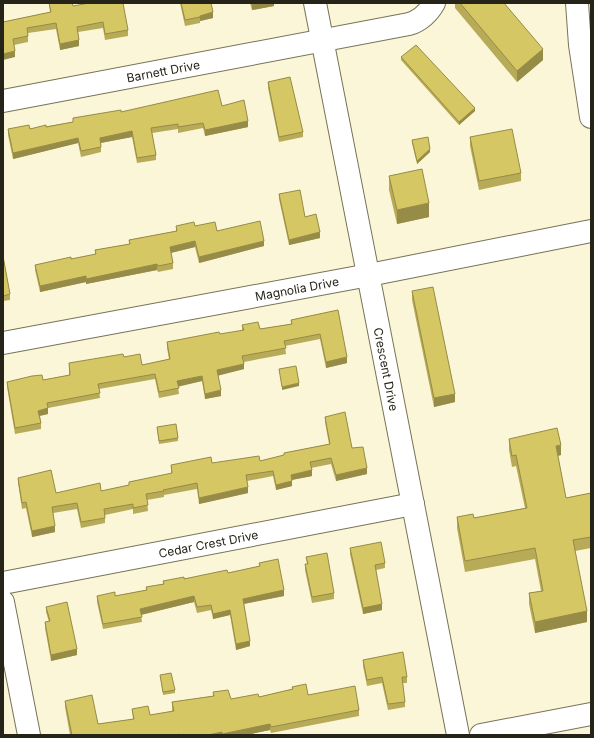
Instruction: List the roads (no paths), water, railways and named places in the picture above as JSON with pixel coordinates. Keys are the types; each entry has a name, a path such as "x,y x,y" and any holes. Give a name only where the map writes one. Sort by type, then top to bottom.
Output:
{"street":[{"name":"Crescent Drive","path":"316,3 458,735"},
{"name":"Barnett Drive","path":"3,101 323,41 414,22 430,10 434,3"},
{"path":"577,3 580,44 591,117"},
{"name":"Magnolia Drive","path":"3,343 369,276 591,231"},
{"name":"Cedar Crest Drive","path":"3,583 413,504"},
{"path":"3,602 29,735"},
{"path":"481,735 591,714"}]}
